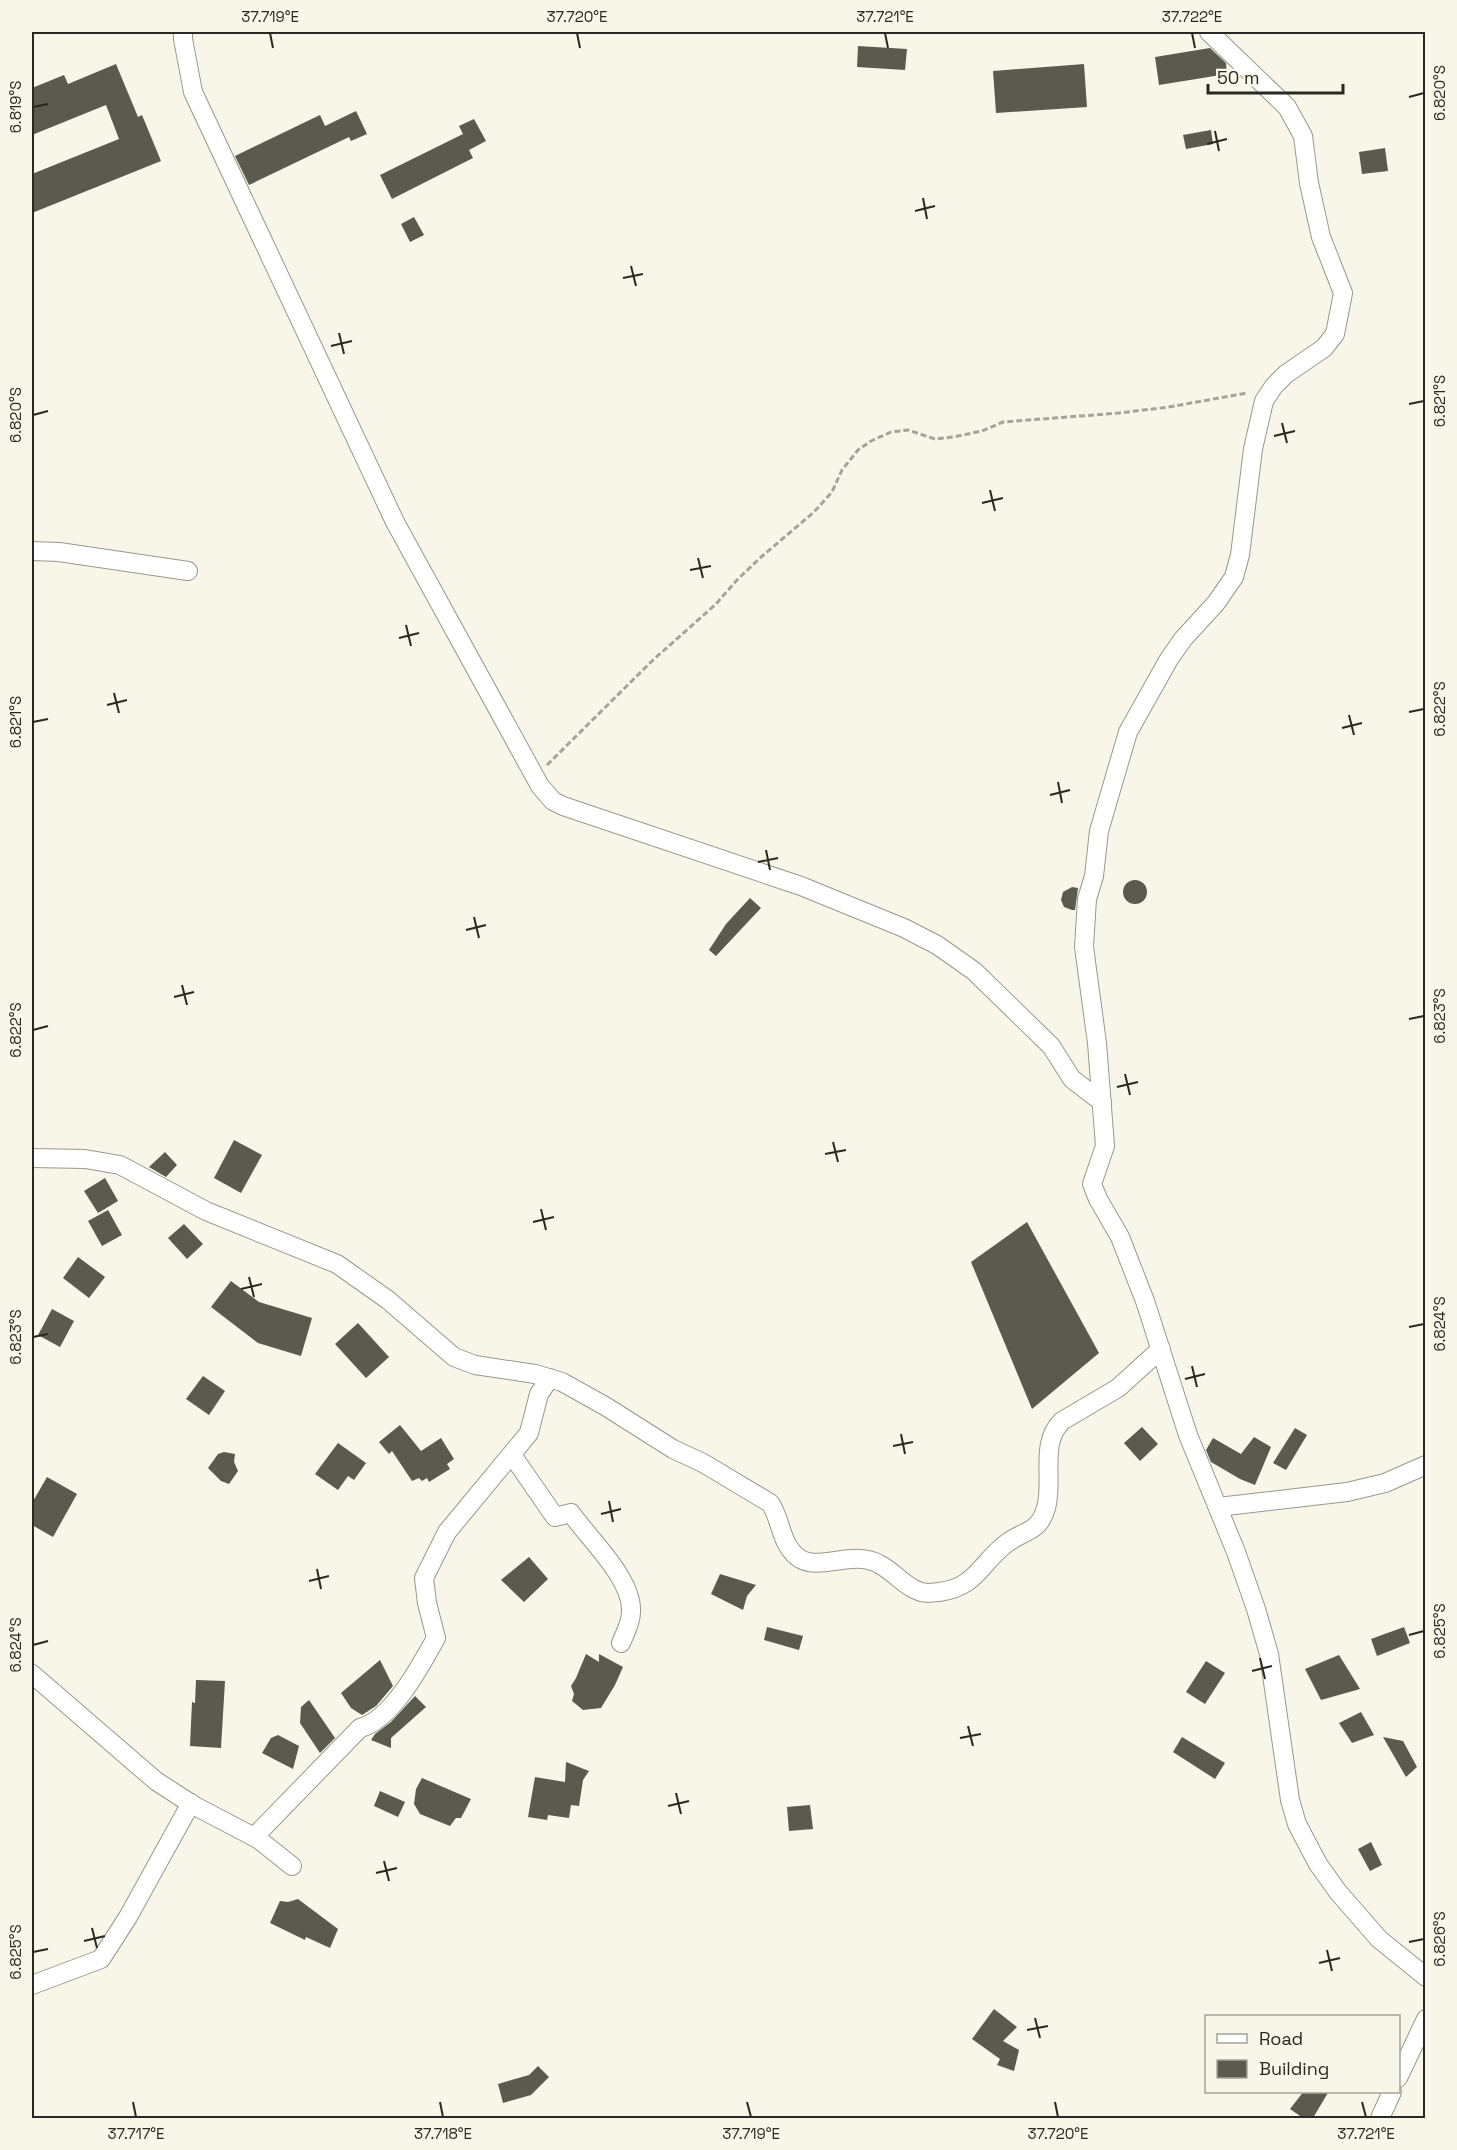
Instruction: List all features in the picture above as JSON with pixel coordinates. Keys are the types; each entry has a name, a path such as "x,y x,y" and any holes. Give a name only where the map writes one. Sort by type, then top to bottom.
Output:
{"street":[{"path":"183,32 193,92 394,522 535,777 549,798 557,803 801,886 904,928 937,945 974,971 1051,1046 1072,1079 1102,1102"},
{"path":"1209,32 1287,107 1303,136 1309,183 1322,237 1343,293 1335,334 1324,348 1286,374 1274,386 1264,402 1257,428 1240,555 1234,577 1216,603 1183,639 1128,732 1099,831 1094,876 1087,899 1084,947 1087,983 1094,1012 1104,1146 1092,1184 1120,1237 1161,1349 1188,1435 1256,1609 1269,1654 1288,1790 1298,1824 1317,1864 1338,1892 1379,1939 1423,1980"},
{"path":"32,550 188,571"},
{"path":"32,1158 85,1159 120,1165 206,1211 337,1264 388,1300 454,1357 475,1365 550,1378 581,1392 673,1449 703,1463 770,1503 777,1514 788,1548 795,1555 810,1563 820,1564 845,1558 871,1560 882,1565 915,1590 926,1594 952,1590 970,1581 1005,1544 1036,1527 1047,1506 1049,1454 1053,1431 1062,1420 1118,1388 1161,1349"},
{"path":"254,1837 360,1728 370,1725 403,1693 436,1638 427,1603 424,1578 447,1532 529,1433 539,1394 550,1378"},
{"path":"512,1455 555,1517 571,1513 622,1581 630,1598 631,1614 621,1643"},
{"path":"1218,1507 1347,1492 1385,1483 1425,1465"},
{"path":"32,1674 156,1781 254,1837 292,1866"},
{"path":"32,1985 101,1959 128,1917 191,1803"},
{"path":"1400,2074 1425,2019"},
{"path":"1380,2118 1391,2093"}],"path":[{"path":"535,777 653,660 716,604 760,558 814,512 832,492 842,470 858,450 871,441 891,432 908,430 934,439 953,437 982,431 1003,422 1169,407 1274,386"}],"building":[{"path":"858,46 907,49 905,70 857,67"},
{"path":"1210,48 1226,63 1227,74 1159,85 1155,57"},
{"path":"116,64 138,117 142,115 161,161 32,213 32,174 119,139 106,105 32,135 32,88 64,75 68,84"},
{"path":"1084,64 1087,107 996,113 993,71"},
{"path":"356,111 367,134 351,141 349,137 249,185 235,156 320,115 325,126"},
{"path":"474,119 486,141 469,150 473,158 392,199 380,175 463,134 459,126"},
{"path":"1211,130 1213,144 1186,149 1183,135"},
{"path":"1385,148 1388,171 1362,174 1359,152"},
{"path":"414,217 424,235 410,242 401,224"},
{"path":"1135,880 1143,884 1147,892 1143,900 1135,904 1127,900 1123,892 1127,884"},
{"path":"1072,887 1078,888 1075,910 1064,907 1061,900 1063,892"},
{"path":"750,898 761,908 716,956 709,950 726,924"},
{"path":"234,1140 262,1155 241,1193 214,1178"},
{"path":"165,1152 177,1165 166,1177 149,1167"},
{"path":"105,1178 118,1201 98,1213 84,1191"},
{"path":"108,1210 122,1235 102,1246 88,1221"},
{"path":"1027,1222 1099,1353 1032,1409 971,1262"},
{"path":"184,1224 203,1244 187,1259 168,1238"},
{"path":"78,1257 105,1277 89,1298 63,1278"},
{"path":"231,1281 259,1302 312,1318 301,1356 258,1343 211,1307"},
{"path":"52,1309 74,1321 60,1347 38,1335"},
{"path":"358,1323 389,1357 366,1378 335,1344"},
{"path":"203,1376 225,1391 209,1415 186,1399"},
{"path":"400,1425 421,1451 441,1438 454,1459 447,1464 450,1469 429,1482 427,1478 422,1481 419,1478 412,1481 392,1451 389,1454 379,1442"},
{"path":"1142,1427 1158,1444 1140,1461 1124,1443"},
{"path":"1295,1428 1307,1435 1286,1470 1273,1463"},
{"path":"1254,1437 1271,1447 1255,1485 1211,1462 1206,1450 1213,1438 1241,1454"},
{"path":"338,1443 366,1463 354,1480 348,1476 338,1490 315,1474"},
{"path":"224,1452 235,1454 234,1462 238,1471 229,1484 221,1481 208,1468 218,1454"},
{"path":"47,1477 77,1494 53,1537 32,1525 32,1503"},
{"path":"529,1557 548,1579 524,1602 501,1580"},
{"path":"720,1574 756,1585 747,1596 743,1610 711,1594"},
{"path":"767,1627 803,1636 799,1650 764,1640"},
{"path":"1404,1627 1410,1643 1377,1656 1371,1639"},
{"path":"586,1654 599,1662 599,1654 623,1667 601,1708 583,1710 572,1701 574,1694 571,1686"},
{"path":"1339,1655 1360,1689 1321,1700 1305,1669"},
{"path":"380,1660 393,1686 376,1706 362,1715 351,1708 341,1693"},
{"path":"1206,1661 1225,1673 1205,1704 1186,1692"},
{"path":"196,1680 225,1681 221,1748 190,1746 192,1702 195,1703"},
{"path":"415,1696 426,1707 391,1738 391,1748 371,1740 391,1722"},
{"path":"309,1700 335,1738 320,1753 300,1723 301,1707"},
{"path":"1361,1712 1374,1735 1352,1743 1339,1723"},
{"path":"278,1735 299,1746 293,1769 262,1753 271,1738"},
{"path":"1182,1737 1225,1763 1215,1779 1173,1752"},
{"path":"1383,1737 1403,1741 1417,1767 1406,1777"},
{"path":"566,1762 589,1771 583,1780 579,1806 571,1805 569,1818 548,1815 547,1820 528,1817 535,1777 565,1782"},
{"path":"422,1778 471,1799 461,1818 456,1818 450,1826 420,1814 414,1804 416,1789"},
{"path":"380,1791 405,1802 398,1817 374,1806"},
{"path":"810,1805 813,1829 789,1831 787,1807"},
{"path":"1371,1842 1382,1865 1370,1871 1358,1849"},
{"path":"298,1899 338,1929 330,1948 306,1937 305,1940 270,1923 280,1901 288,1902"},
{"path":"994,2009 1017,2027 1003,2041 1019,2050 1014,2071 997,2065 1000,2059 972,2039"},
{"path":"538,2066 549,2077 531,2095 503,2103 498,2084 529,2075"},
{"path":"1302,2093 1328,2093 1313,2118 1303,2118 1290,2109"}]}
